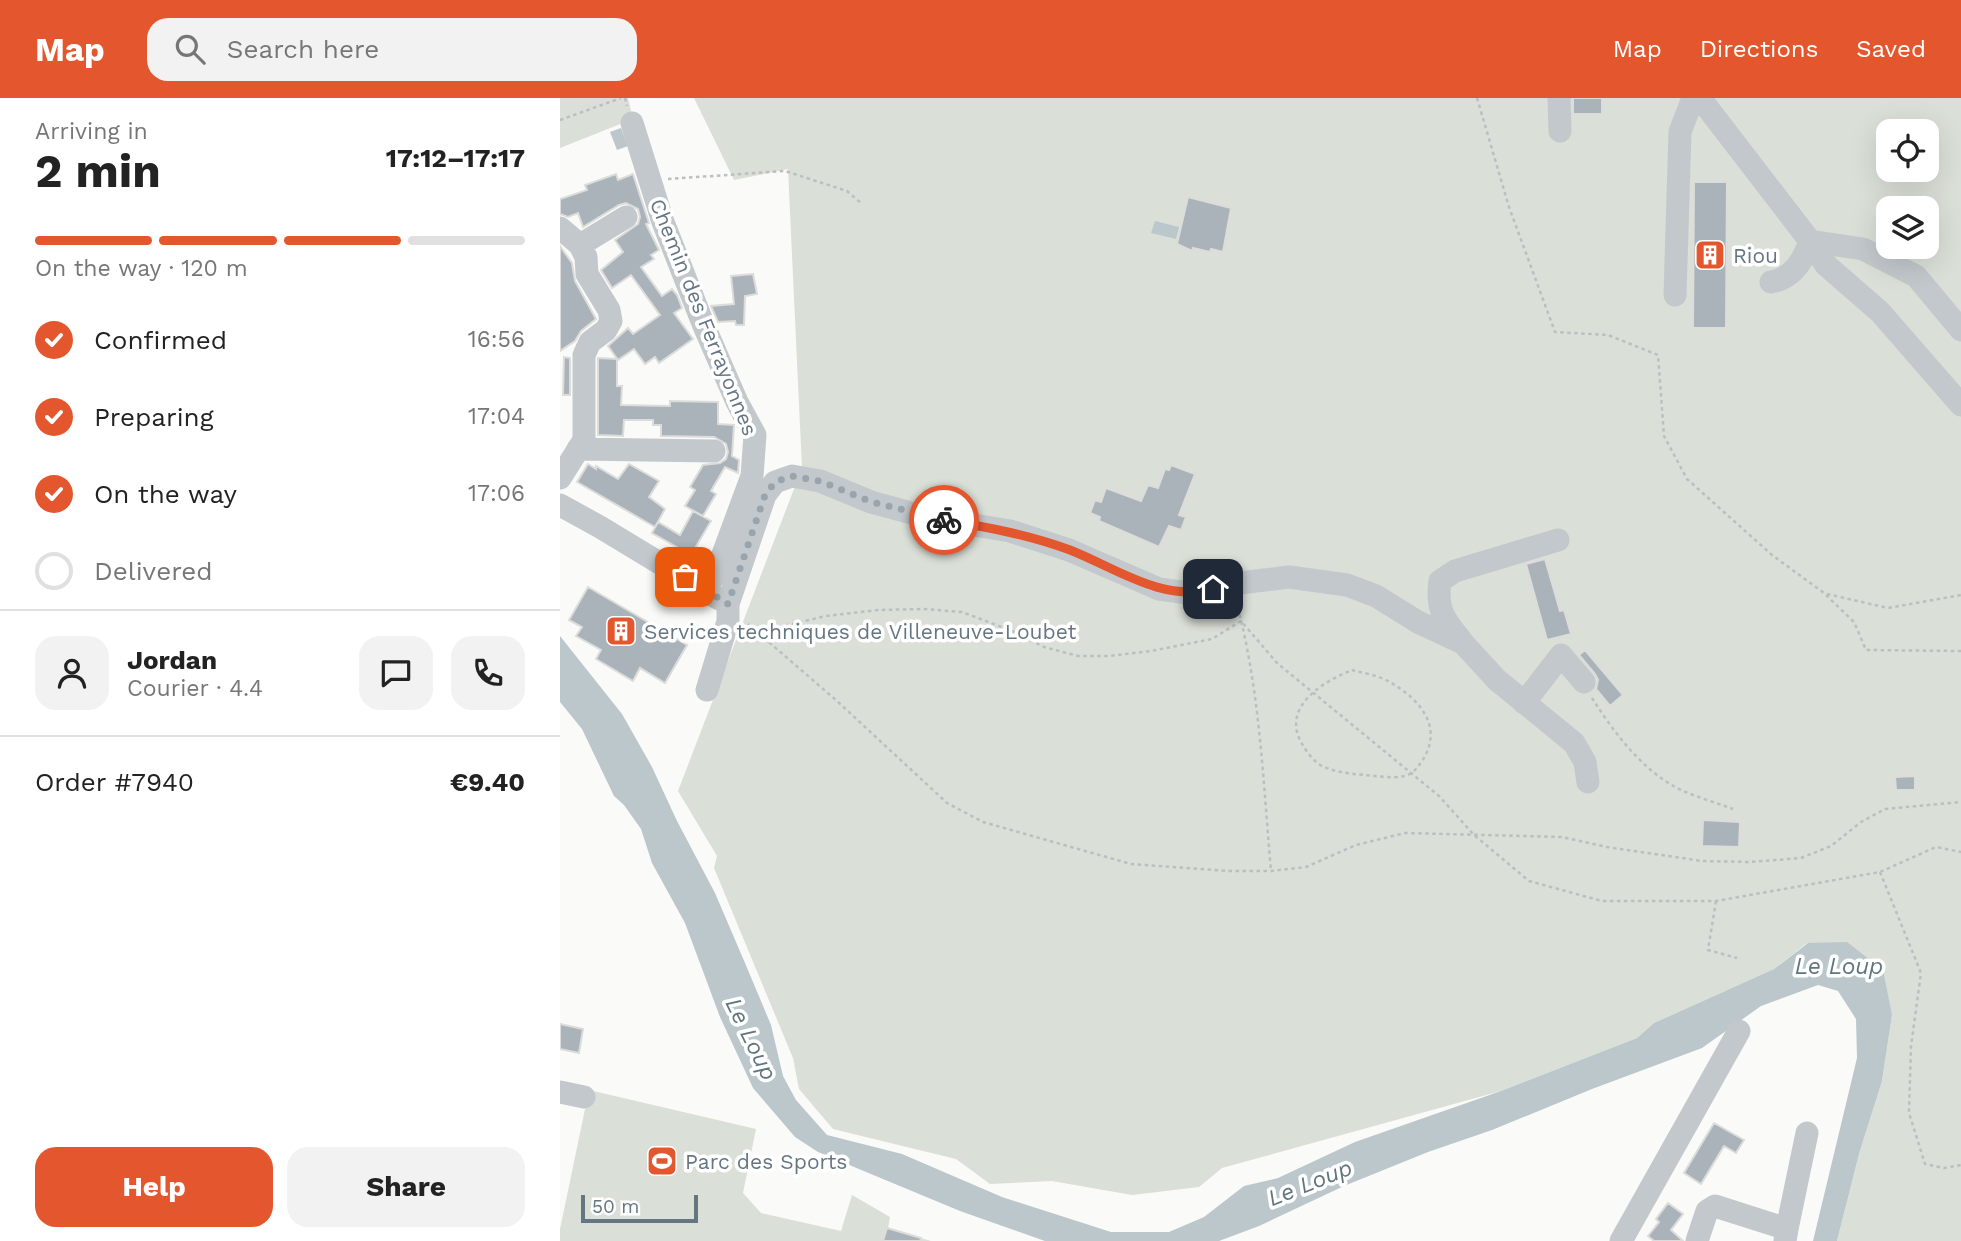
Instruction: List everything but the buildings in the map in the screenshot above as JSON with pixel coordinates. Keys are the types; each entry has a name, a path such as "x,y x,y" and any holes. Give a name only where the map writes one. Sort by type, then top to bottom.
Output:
{"street":[{"path":"1559,98 1560,131"},
{"path":"1675,295 1680,132 1693,98"},
{"path":"1700,98 1826,265 1880,312 1961,405"},
{"name":"Chemin des Ferrayonnes","path":"632,123 663,222 704,326 737,402 755,435 752,477 722,557 706,590"},
{"path":"580,245 626,217"},
{"path":"560,228 580,245 586,257 587,274 609,310 611,321 606,330 590,342 584,355 584,440 560,478"},
{"path":"1771,282 1782,280 1796,268 1804,258 1810,241"},
{"path":"1810,241 1863,249 1916,276 1961,330"},
{"path":"578,449 714,451"},
{"path":"707,690 728,621 728,604 765,495 775,482 792,476 820,481 872,502 926,517 1010,531 1069,550 1159,589 1195,594 1231,584 1289,577 1347,585 1376,596 1418,622 1463,643"},
{"path":"560,505 728,604"},
{"path":"1558,540 1455,571 1440,581 1437,599 1445,621 1497,680 1574,743 1585,762 1588,782"},
{"path":"1524,703 1562,655 1584,682"},
{"path":"1620,1241 1739,1031"},
{"path":"560,1092 584,1097"},
{"path":"1697,1241 1707,1211 1715,1206 1786,1235 1807,1133"}],"path":[{"path":"560,120 621,98"},
{"path":"1477,98 1509,207 1555,332 1608,335 1658,355 1664,436 1687,479 1772,555 1824,593 1854,622 1866,650 1961,651"},
{"path":"651,181 785,171 846,191 861,203"},
{"path":"1231,584 1255,694 1271,871"},
{"path":"1824,593 1888,608 1961,594"},
{"path":"728,604 947,803 983,822 1131,864 1228,871 1271,871 1306,867 1356,845 1405,833 1562,836 1607,847 1702,861 1750,862 1801,858 1831,846 1861,822 1885,809 1961,802"},
{"path":"758,632 826,616 878,610 924,609 962,612 1015,632 1044,647 1078,656 1109,656 1212,639 1241,621"},
{"path":"1241,621 1277,663 1439,796 1474,835 1529,881 1602,901 1716,901 1880,872 1936,848 1961,852"},
{"path":"1352,670 1386,680 1415,699 1429,718 1432,739 1422,761 1412,773 1401,777 1344,774 1321,765 1306,751 1295,731 1296,715 1302,702 1314,693 1352,670"},
{"path":"1584,682 1610,726 1652,769 1676,787 1733,809"},
{"path":"1880,872 1921,973 1911,1046 1909,1113 1925,1164 1944,1168 1961,1165"},
{"path":"1716,901 1708,950 1737,958"}],"shaded area":[{"path":"560,98 628,98 633,119 560,148"},
{"path":"694,98 1961,98 1961,1241 1837,1241 1859,1154 1882,1081 1892,1015 1807,943 1774,969 1654,1023 1637,1038 1501,1091 1222,1168 1199,1187 1132,1195 1052,1181 990,1184 956,1159 833,1129 799,1089 793,1058 714,868 717,856 678,791 802,468 788,169 734,180"},
{"name":"Parc des Sports","path":"589,1090 756,1129 743,1193 761,1213 841,1231 852,1195 890,1217 888,1228 931,1241 560,1241 560,1229"}],"water":[{"path":"621,128 628,146 617,150 610,132"},
{"path":"1155,221 1179,227 1176,239 1151,233"},
{"name":"Le Loup","path":"560,636 622,714 652,767 715,893 745,963 771,1025 783,1076 796,1100 827,1135 902,1154 1002,1197 1111,1232 1169,1232 1204,1217 1244,1186 1278,1178 1355,1142 1501,1091 1637,1038 1654,1023 1774,969 1808,943 1847,942 1883,970 1892,1015 1882,1081 1859,1154 1837,1241 1813,1241 1857,1058 1856,1019 1838,991 1818,985 1761,1006 1702,1048 1492,1130 1428,1152 1219,1241 1045,1241 960,1211 818,1152 795,1137 753,1088 720,1017 685,923 652,863 641,829 614,796 582,729 560,702"}],"way so far":[{"path":"685,577 728,604 765,495 775,482 792,476 820,481 872,502 944,520"}],"place":[{"name":"Riou","path":"1710,255"},
{"name":"Services techniques de Villeneuve-Loubet","path":"621,631"},
{"name":"Parc des Sports","path":"662,1161"}],"route":[{"path":"944,520 1010,531 1069,550 1159,589 1195,594 1213,589"}]}
